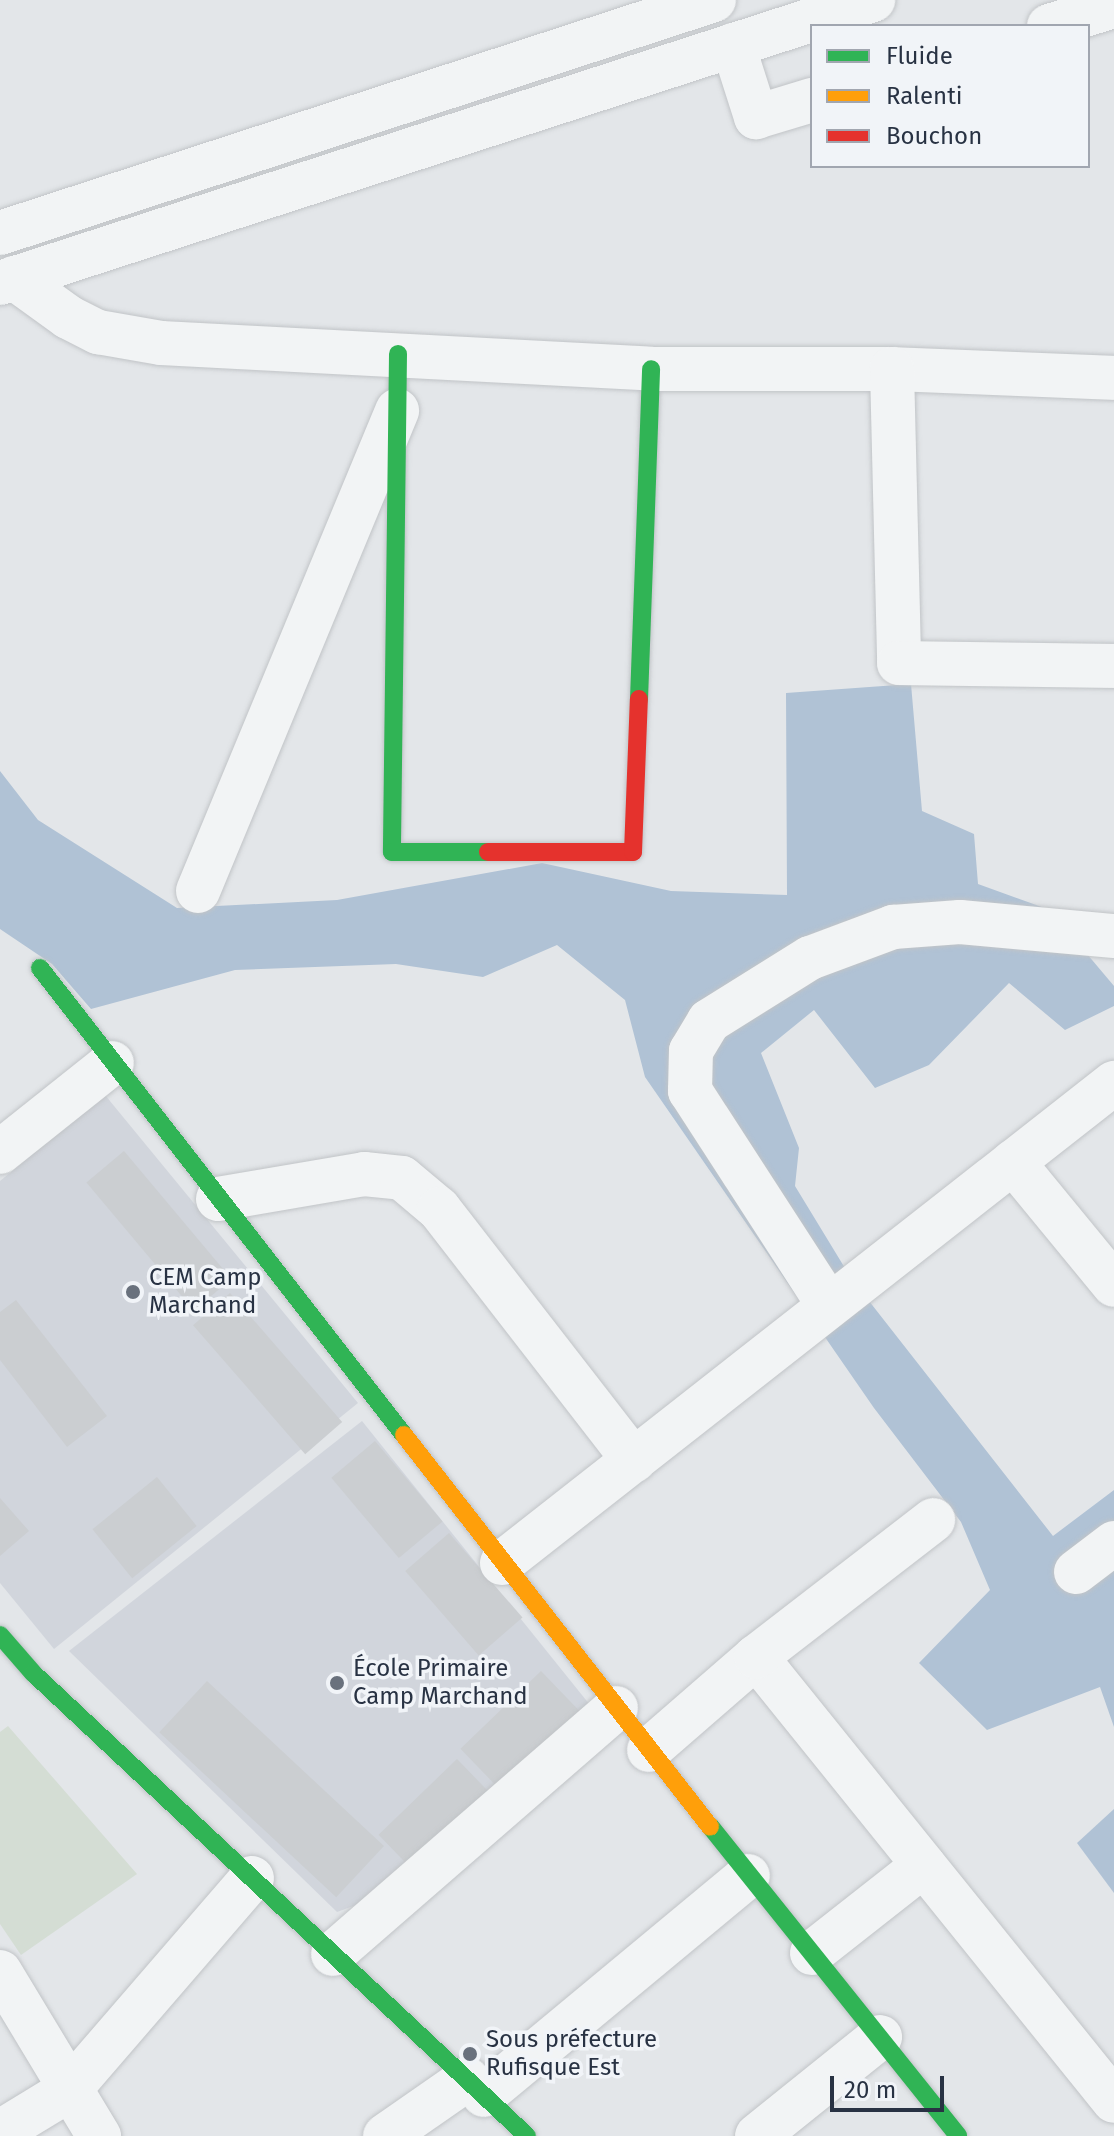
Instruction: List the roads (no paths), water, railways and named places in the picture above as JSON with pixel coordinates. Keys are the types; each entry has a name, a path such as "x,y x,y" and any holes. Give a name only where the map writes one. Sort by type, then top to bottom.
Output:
{"street":[{"path":"0,233 714,0"},
{"path":"7,281 873,0"},
{"path":"1056,24 1114,6"},
{"path":"733,45 756,117 810,101"},
{"path":"7,281 68,317 127,340 651,369 892,369 1114,378"},
{"path":"398,354 392,852 633,852 651,369"},
{"path":"892,369 899,663 1114,666"},
{"path":"198,891 397,411"},
{"path":"828,1304 690,1091 691,1051 709,1021 810,958 893,927 960,922 1114,936"},
{"path":"40,968 748,1876 958,2136"},
{"path":"0,1152 112,1063"},
{"path":"502,1563 828,1304 1114,1083"},
{"path":"1013,1162 1114,1285"},
{"path":"218,1199 364,1174 402,1178 439,1209 634,1460"},
{"path":"649,1750 756,1657 933,1520"},
{"path":"1076,1572 1114,1543"},
{"path":"1,1637 33,1673 527,2136"},
{"path":"756,1657 1114,2101"},
{"path":"333,1954 616,1708"},
{"path":"812,1953 924,1865"},
{"path":"385,2136 475,2087 748,1876"},
{"path":"0,2132 69,2090 252,1878"},
{"path":"0,1972 99,2136"},
{"path":"757,2136 880,2037"}],"water":[{"path":"911,684 922,811 974,834 978,884 1050,910 1114,986 1114,1006 1065,1030 1009,983 929,1065 875,1088 814,1010 761,1053 799,1148 795,1186 851,1278 1053,1536 1114,1490 1114,1727 1100,1687 987,1730 919,1663 990,1590 961,1522 874,1408 645,1077 625,1000 557,945 483,977 396,964 235,970 91,1009 52,964 0,929 0,771 38,820 177,908 337,900 542,863 671,891 787,895 786,693"},
{"path":"1114,1809 1114,1893 1077,1843"}],"place":[{"name":"CEM Camp Marchand","path":"133,1292"},
{"name":"École Primaire Camp Marchand","path":"337,1683"},
{"name":"Sous préfecture Rufisque Est","path":"470,2054"}]}
